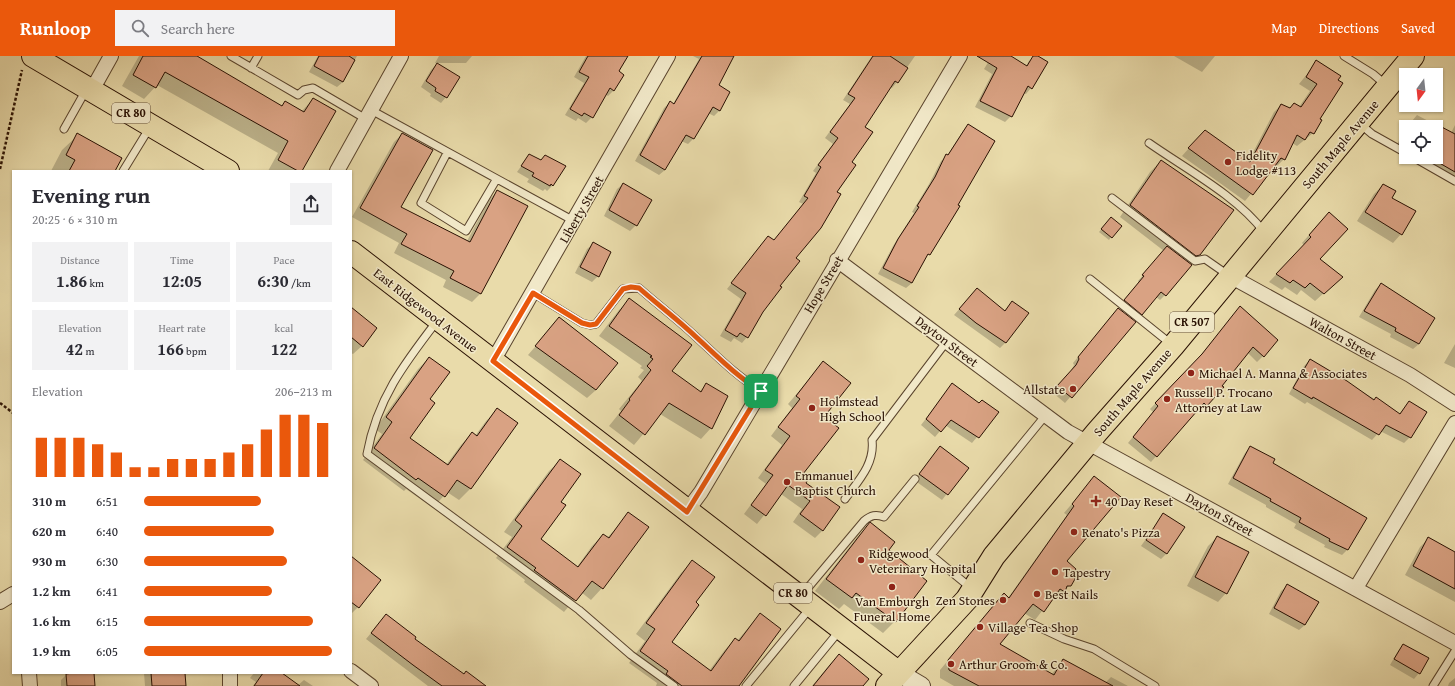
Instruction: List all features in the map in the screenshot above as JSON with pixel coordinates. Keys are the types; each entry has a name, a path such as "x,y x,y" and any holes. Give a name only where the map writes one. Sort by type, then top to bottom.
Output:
{"main road":[{"name":"South Maple Avenue","path":"893,680 957,611 973,590 994,556 1088,443 1173,346 1413,56"},
{"name":"CR 80","path":"27,64 90,89 226,170"},
{"name":"East Ridgewood Avenue","path":"352,253 687,512 806,602 840,630 893,680"}],"street":[{"path":"90,89 111,56"},
{"path":"338,170 401,56"},
{"name":"Liberty Street","path":"493,361 668,56"},
{"name":"Hope Street","path":"687,512 761,391 837,260 960,56"},
{"name":"Dayton Street","path":"837,260 947,341 1045,416 1088,443 1455,643"},
{"name":"Walton Street","path":"1230,276 1410,375 1455,404"},
{"path":"1356,588 1455,422"},
{"path":"0,602 12,595"},
{"path":"352,672 371,686"},
{"path":"29,674 30,686"},
{"path":"230,674 230,686"},
{"name":"East Ridgewood Avenue","path":"893,680 921,686"}],"lane":[{"path":"231,56 298,95 304,90 313,88 368,114 447,153 574,222"},
{"path":"251,68 258,56"},
{"path":"1344,56 1373,74 1388,86"},
{"path":"64,129 90,89"},
{"path":"1359,122 1372,134 1399,149"},
{"path":"124,170 151,125"},
{"path":"1148,143 1237,204 1253,218 1265,234"},
{"path":"447,153 421,203 466,231 496,180"},
{"path":"1425,164 1455,181"},
{"path":"1112,198 1195,261 1206,259 1230,276"},
{"path":"1090,279 1173,346"},
{"path":"533,293 582,323 590,325 596,324 623,289 639,288 695,336 715,356 747,382 761,391"},
{"path":"438,320 403,366 385,397 372,430 367,454 579,610 631,655 674,686"},
{"path":"845,499 866,471 873,449 872,440 947,341"},
{"path":"973,590 930,555 1045,416"},
{"path":"746,686 864,520 869,516 875,515 884,517 915,479"},
{"path":"1030,623 1064,639 1094,649 1155,686"},
{"path":"794,686 840,630"},
{"path":"1433,686 1455,651"}],"path":[{"path":"0,169 27,64"},
{"path":"0,403 12,412"}],"building":[{"path":"143,56 197,56 282,106 285,101 304,112 313,98 336,111 303,170 296,170 278,160 288,141 165,72 156,88 133,75"},
{"path":"319,56 349,56 355,60 343,82 314,66"},
{"path":"588,56 628,56 619,71 624,75 614,91 610,88 593,118 584,113 582,116 570,109 589,77 579,72"},
{"path":"702,56 734,56 719,85 730,92 720,111 713,107 694,139 686,135 665,170 640,155 670,101 674,104"},
{"path":"873,56 890,56 908,68 898,83 895,81 865,127 873,132 852,162 856,165 837,192 841,194 821,228 796,258 800,261 780,286 782,287 763,312 748,338 740,333 737,337 725,330 746,293 731,283 768,236 774,240 808,198 804,196 821,167 818,165 838,138 830,132 855,98 848,94"},
{"path":"977,56 1011,56 1027,66 1033,56 1038,56 1048,62 1032,89 1028,86 1012,117 980,101 997,68"},
{"path":"1316,60 1341,76 1338,80 1343,83 1320,119 1322,120 1314,134 1310,132 1305,140 1297,135 1285,160 1281,158 1253,195 1188,148 1205,130 1250,162 1281,104 1290,108 1294,103 1301,107 1317,84 1306,77"},
{"path":"437,63 460,77 447,98 435,91 436,88 426,81"},
{"path":"968,124 995,141 958,205 960,206 930,255 928,254 912,283 883,268 898,239 919,207 917,206 935,177 946,154 948,155"},
{"path":"1443,128 1455,134 1455,172 1441,164 1443,164"},
{"path":"77,133 122,158 116,170 70,170 75,160 66,155"},
{"path":"402,133 433,150 401,207 470,242 497,190 528,206 481,294 450,278 454,271 401,244 407,234 360,208"},
{"path":"529,154 541,160 545,155 566,166 553,186 551,184 550,186 532,176 534,173 521,166"},
{"path":"1161,160 1234,210 1200,255 1196,256 1130,205"},
{"path":"623,183 652,200 637,226 609,210"},
{"path":"1383,184 1396,191 1392,198 1416,211 1402,235 1365,212"},
{"path":"1329,212 1348,229 1320,259 1343,277 1324,294 1310,283 1305,288 1293,280 1290,283 1276,274 1311,237 1309,235"},
{"path":"1111,217 1122,226 1112,238 1101,229"},
{"path":"593,242 611,252 599,277 580,267"},
{"path":"1167,246 1192,265 1166,296 1161,292 1142,315 1124,300 1144,276 1142,275"},
{"path":"1381,283 1435,318 1419,344 1395,331 1396,328 1364,311"},
{"path":"977,288 1005,311 1012,301 1029,313 1006,343 976,323 959,309"},
{"path":"629,298 692,345 672,371 701,392 706,383 728,396 712,429 669,403 645,435 619,415 651,370 647,366 653,359 650,357 652,356 609,326"},
{"path":"1240,306 1278,340 1264,357 1253,347 1222,386 1224,387 1207,406 1204,403 1157,457 1133,437 1158,406 1155,403 1202,354"},
{"path":"352,308 377,328 363,347 352,338"},
{"path":"1118,308 1136,322 1072,398 1057,386 1076,365 1079,359 1078,357"},
{"path":"559,317 618,363 596,390 535,346"},
{"path":"429,357 450,372 430,399 435,403 410,438 448,465 472,432 477,436 497,408 518,423 471,489 457,480 445,497 418,478 416,480 374,448 392,422 386,417"},
{"path":"1310,359 1347,381 1374,400 1376,397 1400,414 1409,401 1427,412 1411,438 1386,425 1379,435 1313,397 1312,399 1293,388"},
{"path":"823,361 851,383 824,417 839,428 803,474 809,478 806,483 840,507 823,531 800,514 810,501 788,485 766,516 751,505 773,475 765,470 790,436 778,427 800,399 796,396"},
{"path":"952,383 979,403 982,400 999,412 979,438 951,420 941,432 926,419"},
{"path":"940,446 969,468 948,495 919,474"},
{"path":"1250,446 1275,459 1273,463 1367,518 1348,550 1329,541 1330,539 1299,522 1301,518 1233,478"},
{"path":"560,459 581,474 561,502 566,505 541,539 578,567 603,534 609,538 628,512 649,527 603,589 592,581 576,601 534,570 536,568 507,547 522,526 515,520"},
{"path":"1094,476 1121,497 1067,561 1076,569 1072,576 1075,579 1071,586 1067,586 1065,592 1060,589 1044,612 1033,604 1000,644 1054,675 1063,659 1113,686 979,686 949,670 948,660 1004,593 1009,598 1074,506 1072,504"},
{"path":"1163,513 1185,527 1167,554 1146,540"},
{"path":"870,522 895,542 889,550 927,581 896,622 856,593 852,598 826,579"},
{"path":"1217,536 1249,552 1227,594 1195,577"},
{"path":"1428,537 1455,552 1455,589 1413,566"},
{"path":"352,557 381,580 359,608 352,603"},
{"path":"692,560 715,577 696,602 699,605 672,642 711,671 735,638 739,641 760,613 781,629 739,686 682,686 666,674 668,671 640,651 655,629 646,623"},
{"path":"1287,584 1319,602 1305,625 1274,608"},
{"path":"386,614 416,637 415,639 464,674 466,671 486,686 442,686 371,633"},
{"path":"1403,644 1429,658 1420,674 1394,659"},
{"path":"839,654 869,679 863,686 813,686"},
{"path":"66,674 94,674 95,686 67,686"},
{"path":"151,674 185,674 186,686 152,686"},
{"path":"262,674 283,674 300,686 254,686"}],"place":[{"name":"Fidelity Lodge #113","path":"1228,162"},
{"name":"Michael A. Manna & Associates","path":"1191,373"},
{"name":"Allstate","path":"1073,389"},
{"name":"Russell P. Trocano Attorney at Law","path":"1167,399"},
{"name":"Holmstead High School","path":"812,408"},
{"name":"Emmanuel Baptist Church","path":"787,482"},
{"name":"40 Day Reset","path":"1096,501"},
{"name":"Renato's Pizza","path":"1074,532"},
{"name":"Ridgewood Veterinary Hospital","path":"861,560"},
{"name":"Tapestry","path":"1055,572"},
{"name":"Van Emburgh Funeral Home","path":"892,587"},
{"name":"Best Nails","path":"1037,594"},
{"name":"Zen Stones","path":"1003,600"},
{"name":"Village Tea Shop","path":"980,627"},
{"name":"Arthur Groom & Co.","path":"951,664"}],"route":[{"path":"631,287 639,288 695,336 715,356 747,382 761,391 687,512 493,361 501,350 533,293 582,323 590,325 596,324 623,289 631,287"}]}
